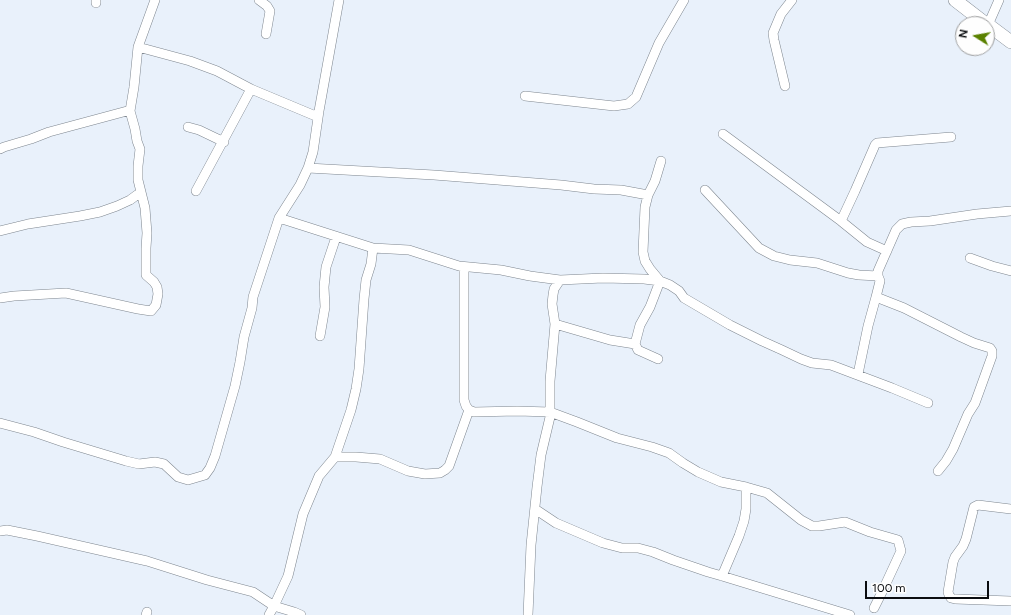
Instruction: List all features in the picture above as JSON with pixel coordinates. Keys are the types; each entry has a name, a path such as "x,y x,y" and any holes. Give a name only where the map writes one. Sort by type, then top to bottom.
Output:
{"street":[{"path":"0,298 66,293 138,309 151,310 156,305 158,294 157,287 154,282 146,276 147,232 145,208 138,180 140,149 130,111 138,46 155,0"},
{"path":"259,0 269,8 270,11 266,34"},
{"path":"0,423 34,432 126,461 139,464 155,462 164,464 178,477 188,480 205,474 210,468 215,456 235,386 244,337 252,308 253,297 279,218 300,185 308,168 313,152 339,0"},
{"path":"525,96 614,106 628,104 636,97 659,43 684,0"},
{"path":"785,86 773,32 781,14 792,0"},
{"path":"955,0 976,16"},
{"path":"991,16 999,0"},
{"path":"995,30 1011,42"},
{"path":"138,46 190,60 218,71 251,89 318,117"},
{"path":"196,191 224,142 251,89"},
{"path":"0,150 4,147 49,132 127,110 130,111"},
{"path":"188,127 199,130 224,142"},
{"path":"723,134 841,221 867,242 887,251"},
{"path":"841,221 874,145 877,143 951,137"},
{"path":"660,281 645,261 643,252 645,207 661,161"},
{"path":"308,168 434,175 561,185 594,189 621,190 648,195"},
{"path":"705,190 759,248 774,256 790,260 817,263 848,273 878,276"},
{"path":"0,231 28,224 100,212 130,200 141,192"},
{"path":"858,374 868,326 880,281 878,271 896,230 902,224 912,222 1011,211"},
{"path":"279,218 373,248 409,250 464,267 501,270 560,280 603,278 660,281 670,285 679,291 684,298 730,325 801,359 812,363 831,365 858,374 928,403"},
{"path":"320,336 325,307 324,287 326,267 336,237"},
{"path":"270,615 288,576 302,514 319,476 335,457 351,410 359,369 366,280 371,264 373,248"},
{"path":"970,258 1011,271"},
{"path":"464,267 464,400 469,410 474,412 550,412 617,438 669,453 698,472 721,482 746,487 767,494 801,520 812,526 845,522 870,532 898,540 901,551 874,608"},
{"path":"528,615 531,550 540,460 550,417 550,381 555,324 552,304 554,289 560,280"},
{"path":"658,358 638,350 635,344 640,325 650,307 660,281"},
{"path":"876,297 904,308 974,343 990,348 992,351 975,404 968,414 953,449 938,471"},
{"path":"555,324 610,340 635,344"},
{"path":"335,457 356,457 380,460 408,470 425,474 440,473 449,466 469,410"},
{"path":"722,576 744,521 746,509 746,487"},
{"path":"1011,509 978,505 974,507 966,539 953,562 948,592 951,598 956,599 1011,601"},
{"path":"535,509 556,523 603,543 622,548 638,548 653,552 708,572 850,615"},
{"path":"0,530 37,536 147,561 206,580 253,592 274,606 301,615"}]}
